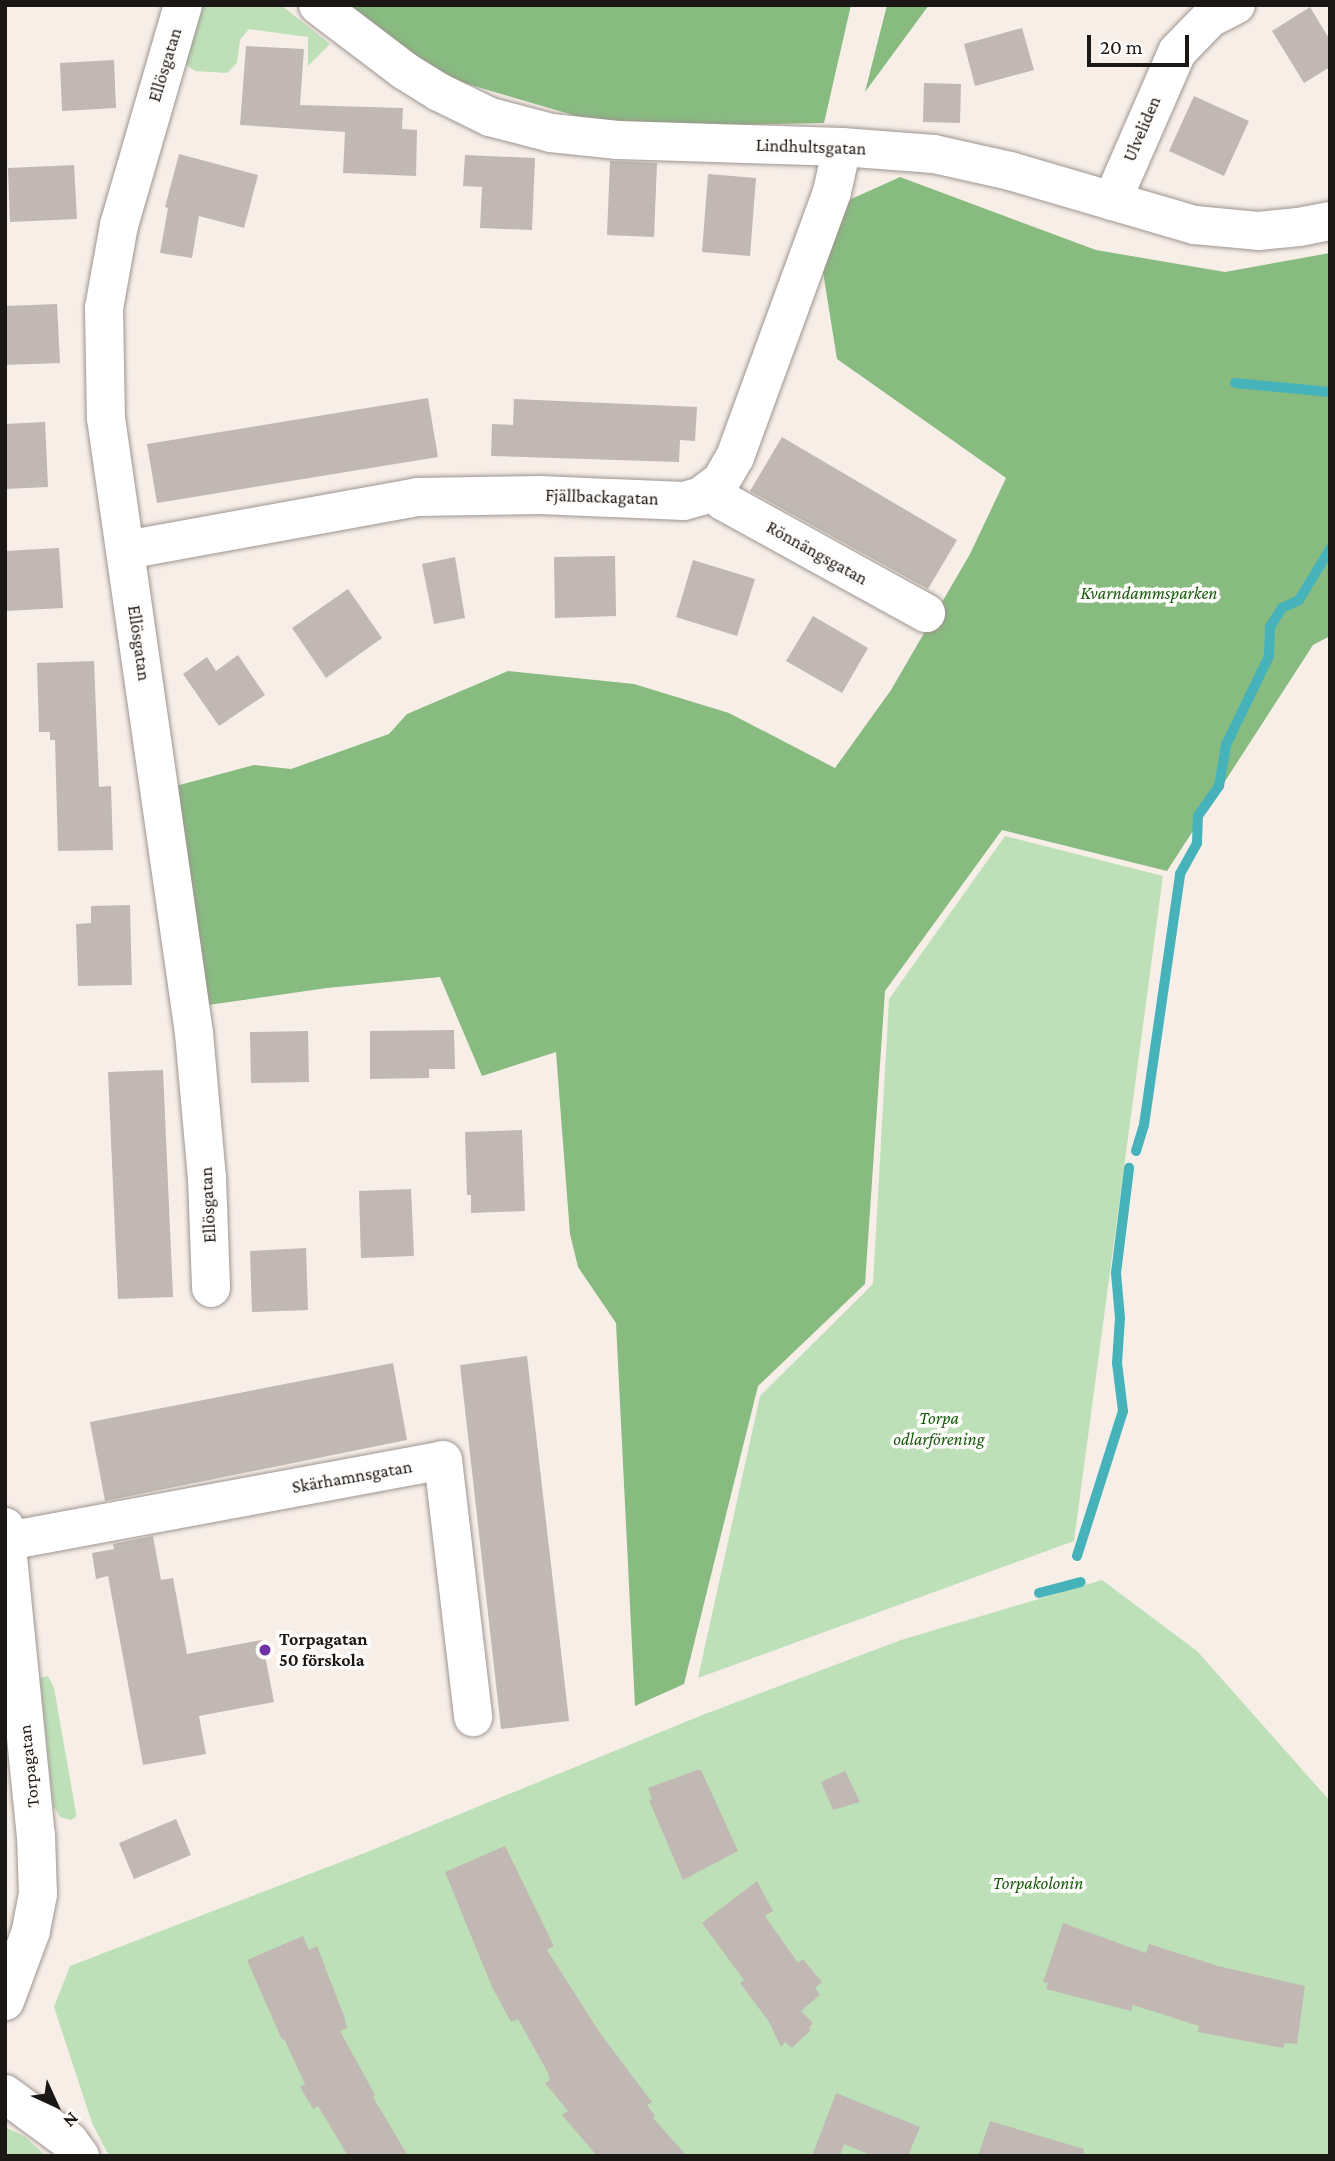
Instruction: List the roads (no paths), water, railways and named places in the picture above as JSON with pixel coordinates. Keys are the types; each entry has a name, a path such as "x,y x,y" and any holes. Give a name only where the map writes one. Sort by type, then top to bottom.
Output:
{"street":[{"name":"Ellösgatan","path":"183,5 119,225 104,308 106,418 194,1033 207,1178 212,1288"},
{"name":"Lindhultsgatan","path":"318,5 405,71 490,117 551,133 618,140 842,147 934,154 1010,171 1195,225 1258,231 1299,228 1330,221"},
{"name":"Ulveliden","path":"1112,201 1177,52 1210,18 1236,5"},
{"path":"712,490 735,457 832,192 842,147"},
{"name":"Fjällbackagatan","path":"126,550 417,497 540,495 684,501 712,490"},
{"name":"Rönnängsgatan","path":"712,490 723,501 926,613"},
{"name":"Skärhamnsgatan","path":"6,1532 443,1461 473,1717"},
{"name":"Torpagatan","path":"5,2001 31,1931 38,1894 36,1835 6,1532"},
{"path":"5,2094 69,2141 80,2156"}],"waterway":[{"path":"1235,383 1330,392"},
{"path":"1136,1151 1144,1125 1180,874 1197,843 1198,816 1219,786 1226,745 1269,656 1270,627 1282,608 1299,600 1330,549"},
{"path":"1077,1556 1123,1411 1117,1363 1120,1318 1116,1273 1129,1168"},
{"path":"1039,1593 1081,1582"}],"place":[{"name":"Torpagatan 50 förskola","path":"265,1650"}],"park label":[{"name":"Kvarndammsparken","path":"1149,593"},
{"name":"Torpa odlarförening","path":"939,1429"},
{"name":"Torpakolonin","path":"1038,1883"}]}
